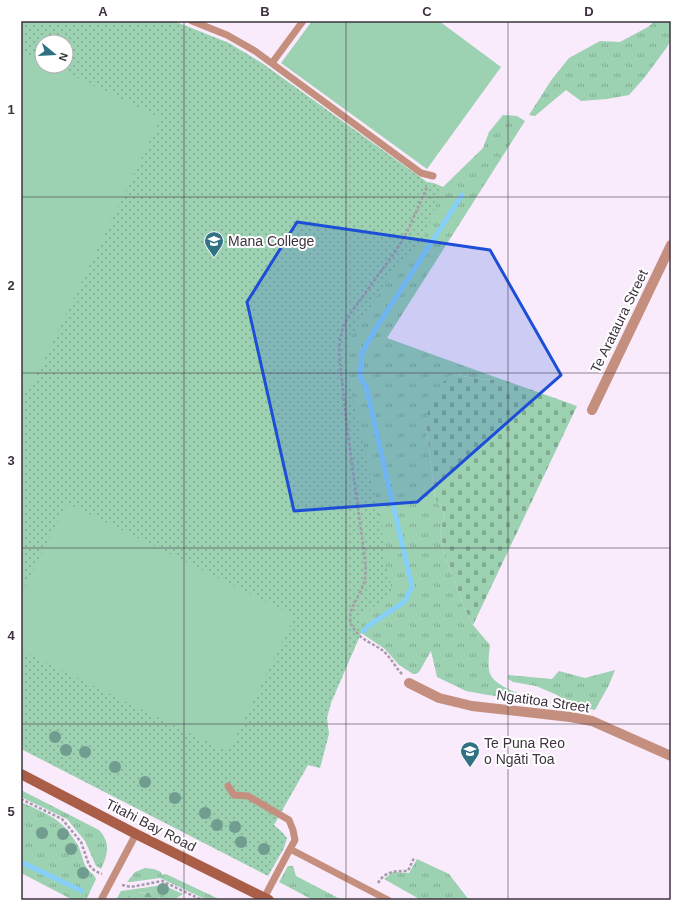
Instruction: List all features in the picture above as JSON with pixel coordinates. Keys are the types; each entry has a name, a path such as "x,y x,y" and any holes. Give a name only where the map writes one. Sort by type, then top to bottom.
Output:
{"main road":[{"name":"Titahi Bay Road","path":"21,774 136,834 267,899"}],"street":[{"name":"Te Arataura Street","path":"592,410 668,260 671,245"},
{"name":"Ngatitoa Street","path":"409,683 439,698 472,706 570,717 592,721 671,756"}],"lane":[{"path":"192,21 227,35 255,51 421,173 433,176"},
{"path":"272,63 303,21"},
{"path":"228,786 234,794 248,796 289,820 293,830 295,840 267,899"},
{"path":"101,900 136,834"},
{"path":"290,849 388,900"}],"path":[{"path":"409,683 383,651 359,636 352,626 349,618 351,609 364,581 365,570 339,353 343,327 348,317 397,249 408,230 433,176"},
{"path":"21,799 62,819 81,842 90,865 99,873"},
{"path":"373,892 380,879 393,871 408,871 414,858"},
{"path":"124,886 131,887 162,881 202,900"}],"highlighted area":[{"path":"297,222 490,250 561,375 417,502 294,511 247,302"}],"green space":[{"path":"21,21 174,21 229,43 262,63 427,182 442,187 425,236 388,279 348,342 346,357 350,385 382,527 383,553 392,589 387,596 361,617 361,633 331,703 327,718 329,734 320,768 308,765 274,825 287,838 284,848 268,876 21,749"},
{"path":"312,21 439,21 501,67 427,169 281,63"},
{"path":"655,21 671,21 671,40 645,77 629,95 607,99 581,101 566,90 535,116 529,115 552,79 569,58 600,41 620,42 648,27"},
{"path":"21,51 34,57 34,74 70,74 161,118 28,393 21,390"},
{"path":"503,115 517,116 525,121 387,338 495,377 493,380 451,374 426,425 435,498 445,515 440,530 445,556 463,605 473,625 490,645 489,670 491,676 510,690 541,702 466,691 437,677 431,651 419,672 413,674 399,665 385,649 361,633 355,627 341,352 433,183 443,187 483,148 489,132"},
{"path":"451,374 493,380 495,377 577,406 473,625 463,605 445,556 440,530 445,515 435,498 426,425 427,414 441,385"},
{"path":"67,503 295,616 228,752 21,650 21,596"},
{"path":"615,670 609,685 595,710 570,705 557,695 536,686 513,682 508,679 508,675 552,679 559,671 585,678"},
{"path":"21,790 99,830 107,844 107,853 101,869 96,866 85,841 67,819 21,797"},
{"path":"21,802 60,822 77,844 86,867 96,879 86,900 73,900 21,873"},
{"path":"417,859 449,874 469,900 421,900 384,879 393,872 409,873"},
{"path":"288,866 293,866 296,876 342,900 313,900 279,882"},
{"path":"145,868 154,869 161,872 162,875 166,874 221,900 207,900 160,878 127,882 135,872"},
{"path":"163,885 183,894 175,899 159,900 160,898 153,891 144,894 140,892 126,898 126,900 116,900 121,891"},
{"path":"136,891 144,894 153,891 158,892 159,900 126,900 131,893"}],"waterway":[{"path":"364,631 368,626 404,602 412,587 366,387 360,377 362,353 373,333 462,195"},
{"path":"21,862 82,891"}],"place":[{"name":"Mana College","path":"214,258"},
{"name":"Te Puna Reo o Ngāti Toa","path":"470,768"}]}
